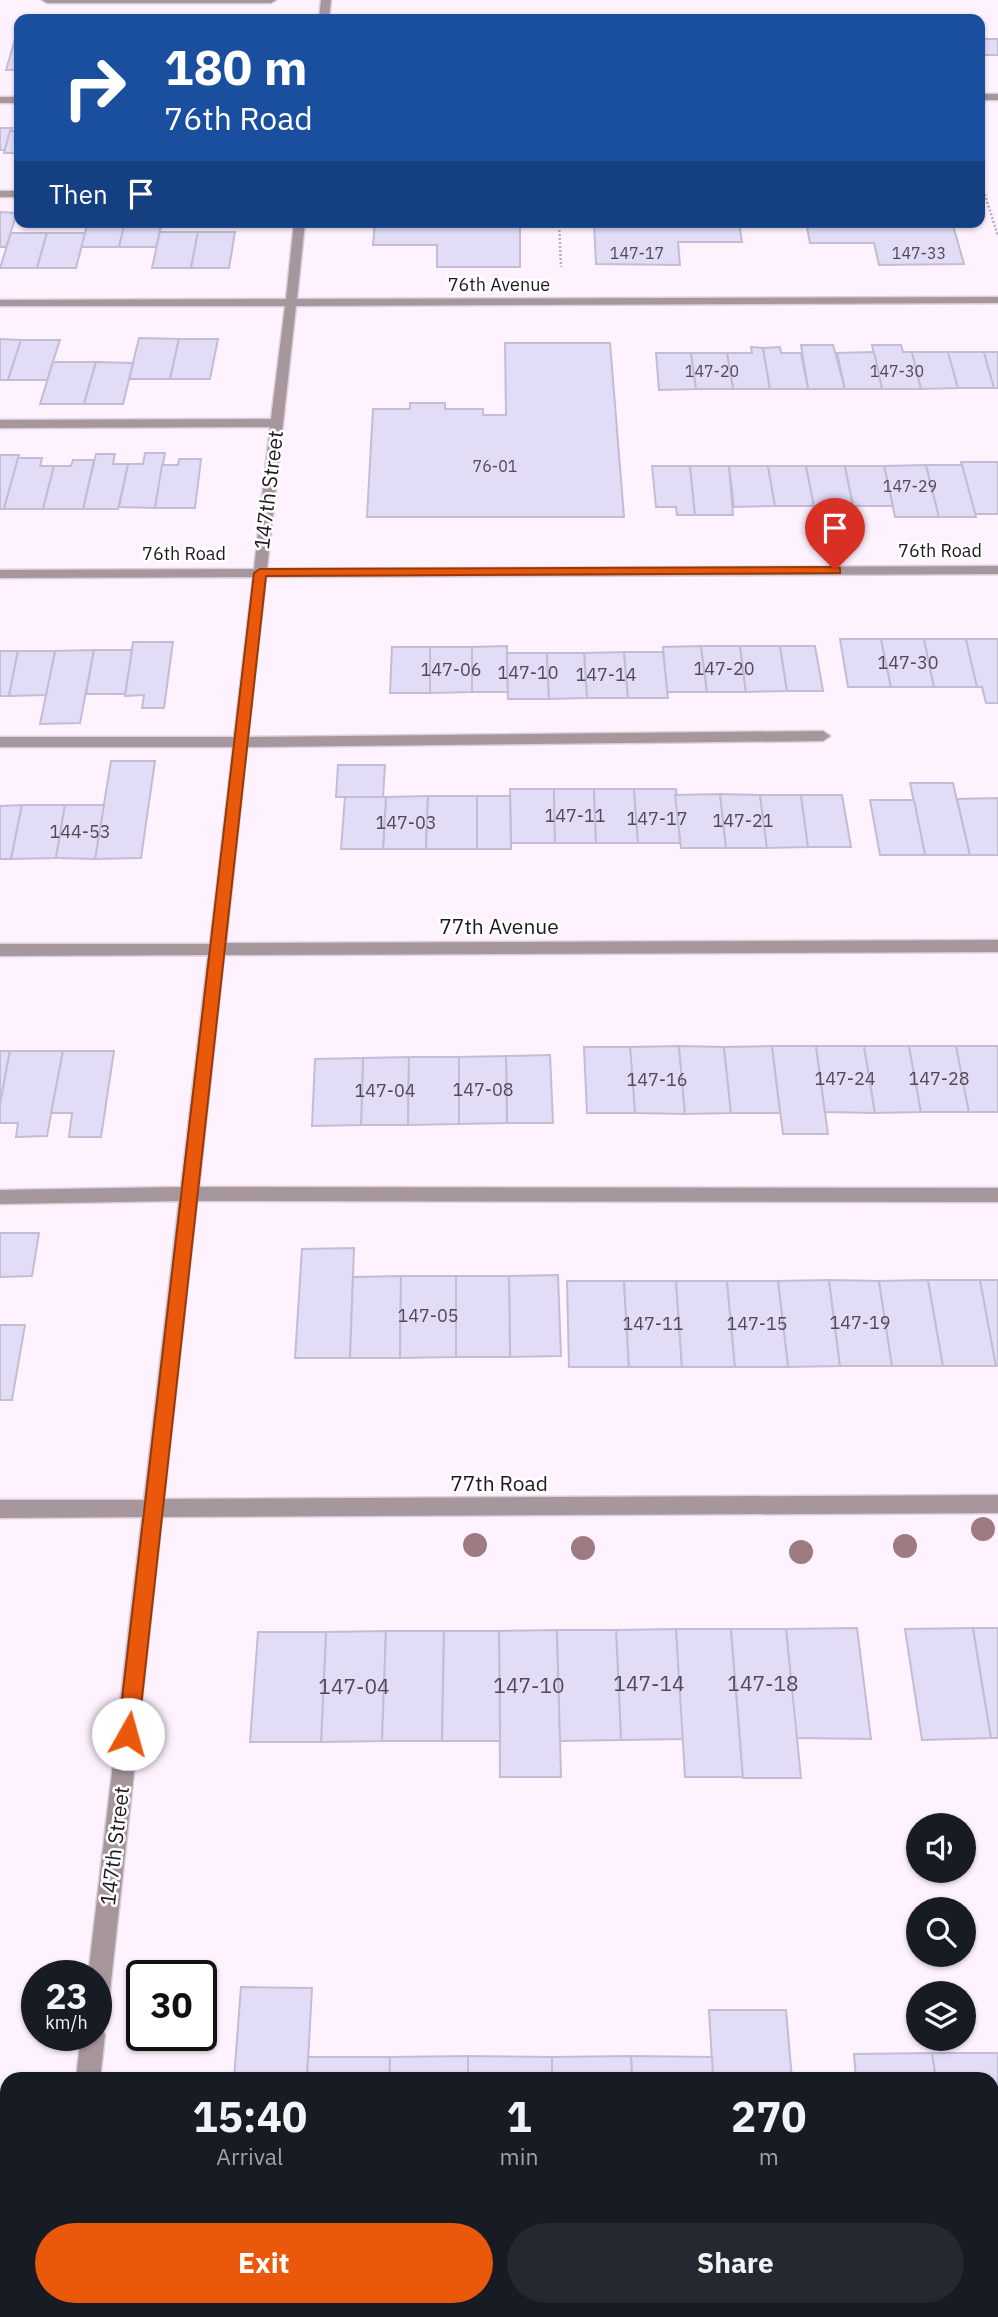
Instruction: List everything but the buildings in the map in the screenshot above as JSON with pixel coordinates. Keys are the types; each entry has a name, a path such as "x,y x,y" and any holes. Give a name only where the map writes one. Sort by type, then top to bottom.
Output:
{"street":[{"path":"47,0 271,0"},
{"name":"147th Street","path":"102,1960 299,228"},
{"name":"76th Avenue","path":"0,303 998,300"},
{"path":"0,424 277,423"},
{"name":"76th Road","path":"0,573 998,569"},
{"path":"0,742 824,736"},
{"name":"77th Avenue","path":"0,950 998,946"},
{"path":"0,1197 998,1195"},
{"name":"77th Road","path":"0,1509 998,1504"},
{"path":"89,2072 91,2051"}],"path":[{"path":"985,195 998,236"},
{"path":"559,228 561,268"}],"route":[{"path":"128,1734 260,573 835,570"}]}
